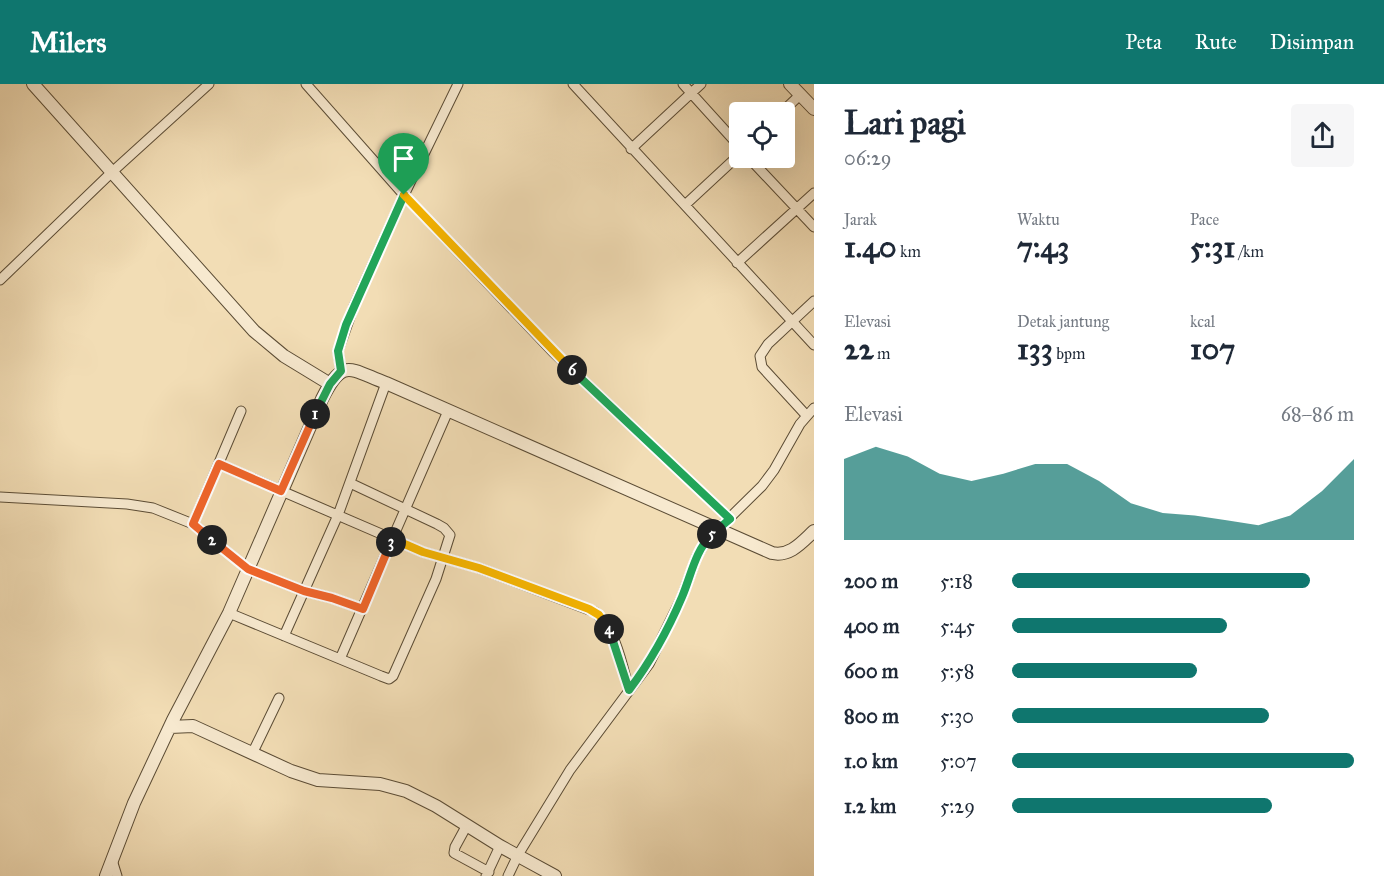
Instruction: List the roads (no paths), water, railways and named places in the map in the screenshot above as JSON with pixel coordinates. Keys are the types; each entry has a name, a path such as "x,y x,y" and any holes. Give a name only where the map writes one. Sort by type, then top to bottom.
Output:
{"street":[{"path":"33,84 254,331 284,356 330,384"},
{"path":"0,280 111,173 209,84"},
{"path":"306,84 404,195 553,352 730,519"},
{"path":"341,371 338,351 346,325 404,195 458,84"},
{"path":"683,84 729,135"},
{"path":"631,148 700,84"},
{"path":"790,84 814,109"},
{"path":"578,86 631,148 814,345"},
{"path":"793,102 800,95"},
{"path":"685,205 729,164"},
{"path":"758,168 814,227"},
{"path":"737,263 814,193"},
{"path":"806,416 762,367 760,360 762,350 814,301"},
{"path":"106,876 134,803 229,613 330,384 341,371 351,370 386,383 761,549 780,555 795,548 814,531"},
{"path":"285,636 338,515 386,383"},
{"path":"508,876 518,855 570,770 649,664 682,597 701,549 709,538 769,478 793,435 814,408"},
{"path":"193,524 241,411"},
{"path":"340,659 448,411"},
{"path":"219,464 393,539 535,588 595,612 604,621 612,636 629,690"},
{"path":"229,613 381,676 392,678 409,643 443,558 449,532 350,483"},
{"path":"0,497 141,505 168,513 193,524 248,569 304,591 363,609"},
{"path":"252,754 279,698"},
{"path":"181,705 193,726"},
{"path":"170,727 193,726 291,771 318,780 392,786 417,796 555,876"},
{"path":"466,825 454,852 456,855 477,865 488,874 500,846"},
{"path":"112,860 117,876"},
{"path":"476,876 474,873 477,865"}]}
